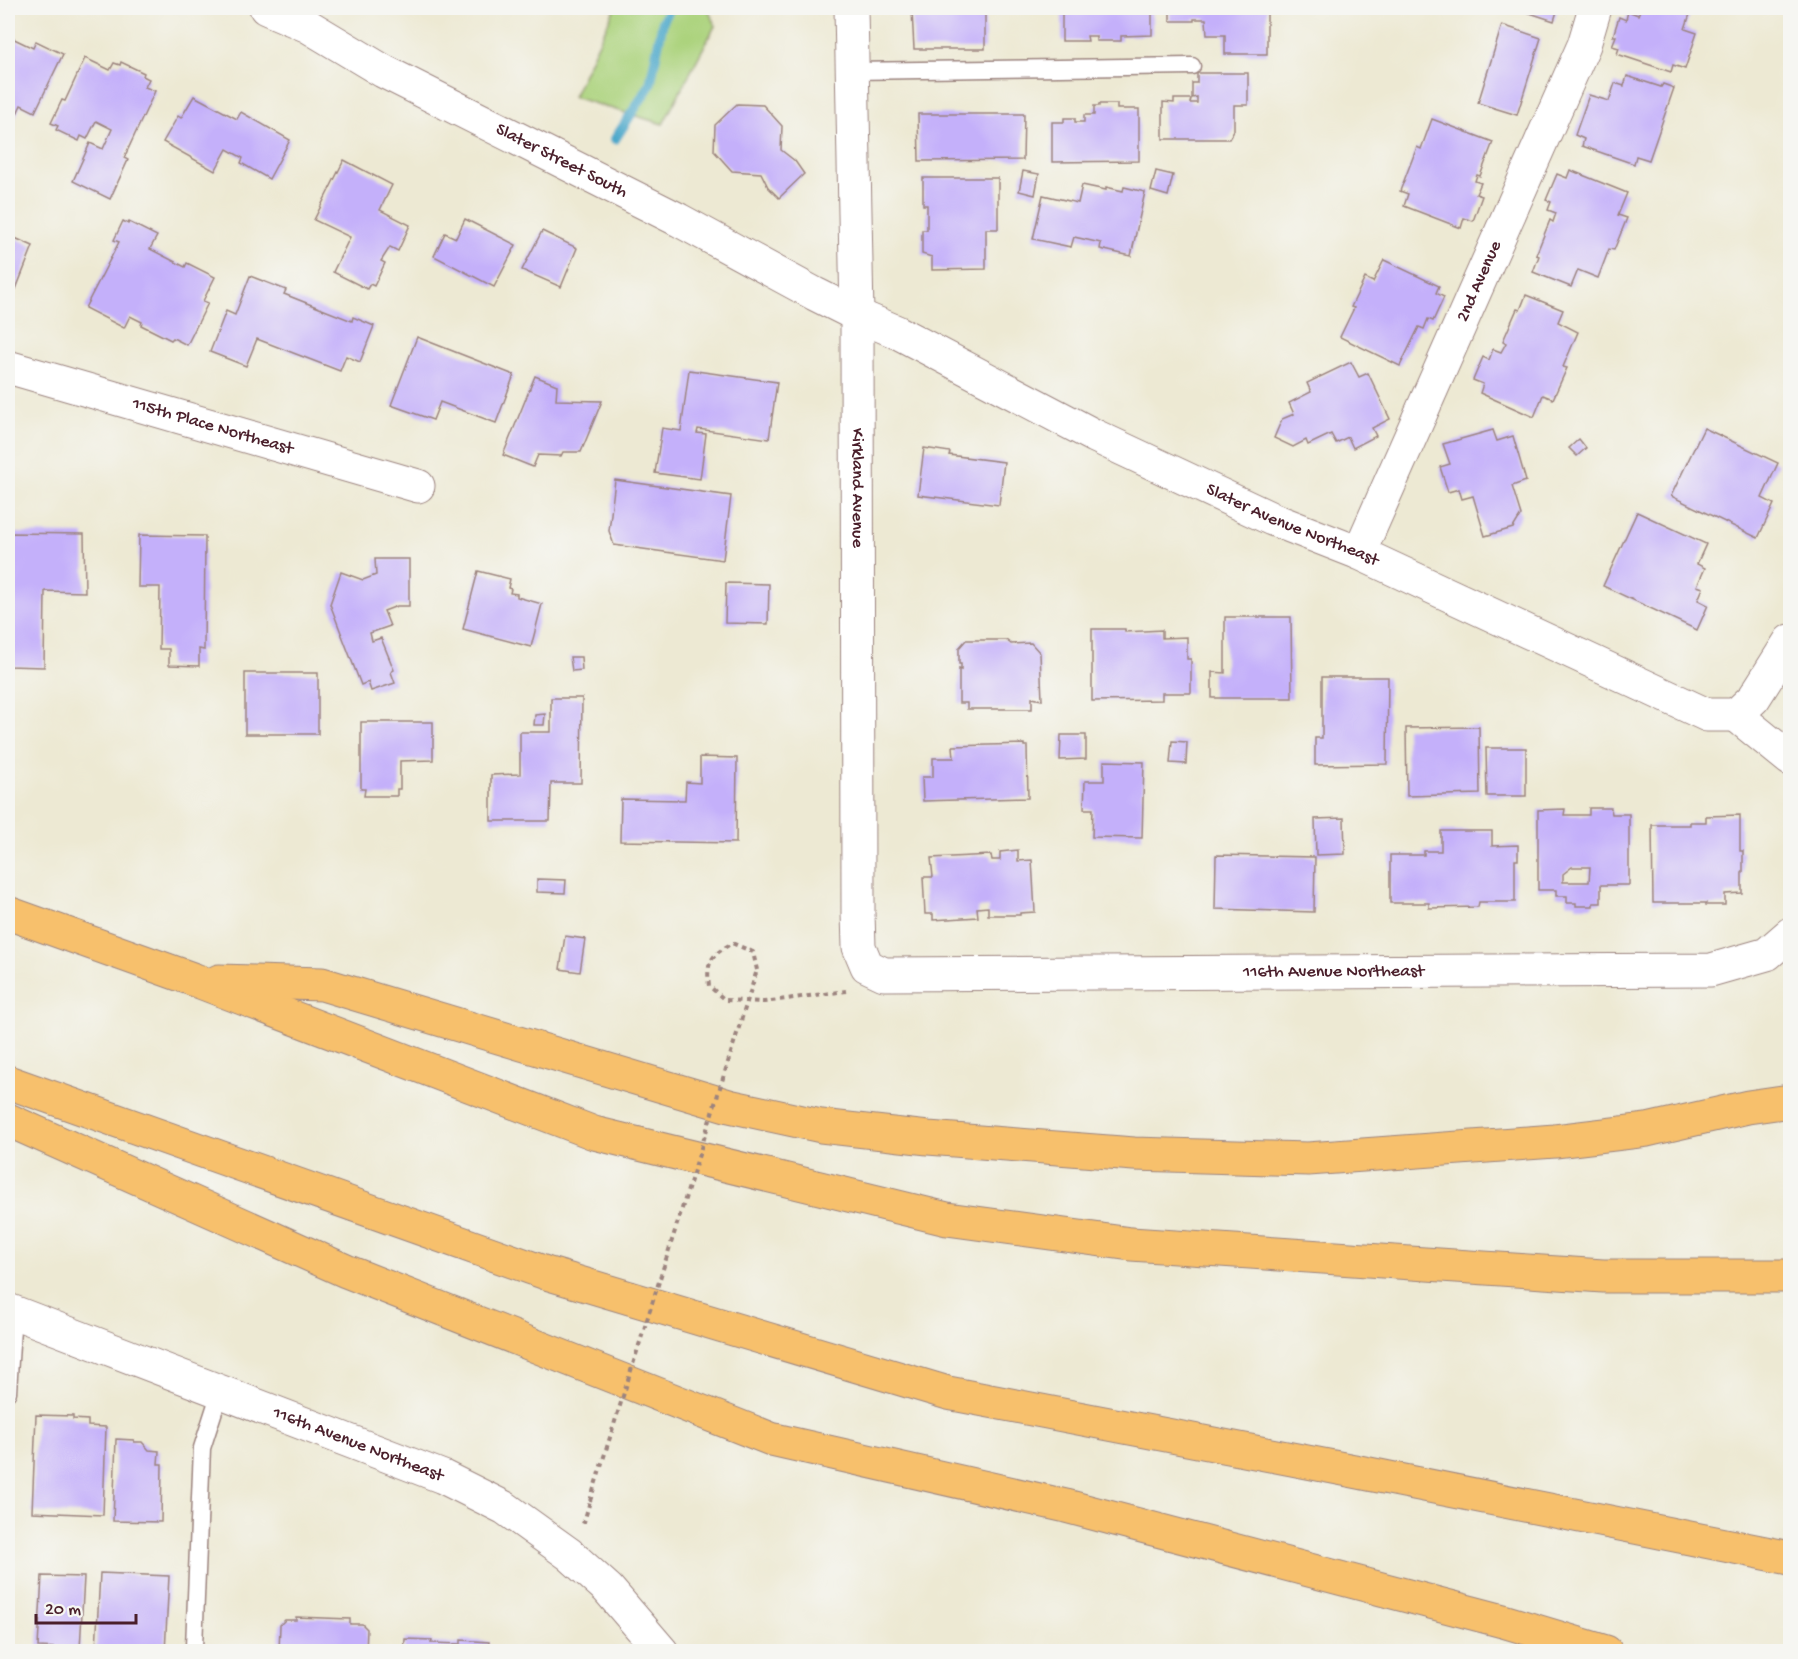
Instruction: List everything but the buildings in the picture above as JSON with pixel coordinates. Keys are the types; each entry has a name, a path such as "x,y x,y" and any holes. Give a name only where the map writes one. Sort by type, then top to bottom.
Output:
{"highway":[{"path":"8,913 195,980 594,1133 947,1219 1131,1244 1213,1250 1603,1276 1791,1276"},
{"path":"195,980 322,984 729,1106 821,1126 963,1141 1134,1154 1308,1159 1556,1142 1647,1130 1748,1107 1791,1101"},
{"path":"8,1082 546,1274 948,1393 1791,1558"},
{"path":"8,1120 346,1271 771,1439 1065,1506 1492,1617 1606,1652"}],"street":[{"name":"Slater Street South","path":"266,8 308,26 383,71 679,219 857,315"},
{"name":"Kirkland Avenue","path":"851,8 857,315 858,913 859,947 867,966"},
{"name":"2nd Avenue","path":"1359,554 1584,45 1595,8"},
{"name":"Slater Avenue Northeast","path":"857,315 897,332 1095,436 1272,519 1359,554 1707,715 1736,715"},
{"name":"115th Place Northeast","path":"8,368 418,486"},
{"path":"1791,641 1754,698 1736,715 1791,759"},
{"name":"116th Avenue Northeast","path":"867,966 884,974 1711,970 1767,954 1791,934"},
{"name":"116th Avenue Northeast","path":"10,1311 442,1477 505,1508 569,1554 608,1589 662,1652"}],"lane":[{"path":"852,71 1192,66"},
{"path":"8,1392 10,1311"},
{"path":"192,1652 202,1448 220,1392"}],"path":[{"path":"584,1522 590,1501 757,970 753,952 732,943 717,952 707,969 709,986 725,1000 764,1002 846,991 867,966"}],"green space":[{"path":"615,8 708,8 715,26 663,124 573,97"}],"waterway":[{"path":"615,139 650,85 663,21 670,8"}]}
